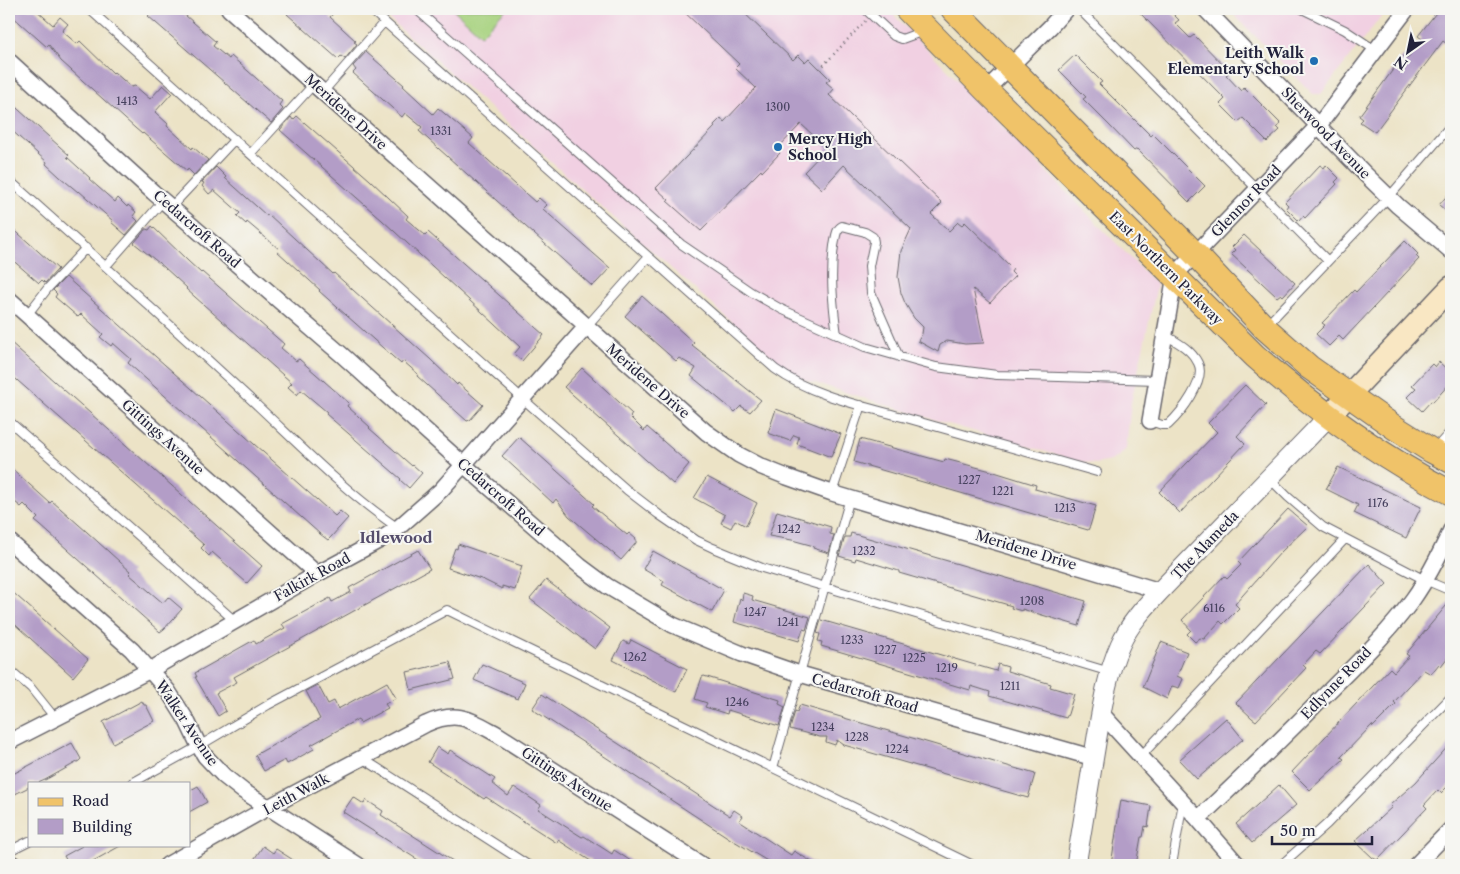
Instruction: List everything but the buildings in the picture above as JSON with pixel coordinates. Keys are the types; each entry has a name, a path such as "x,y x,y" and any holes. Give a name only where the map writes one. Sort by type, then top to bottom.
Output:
{"main road":[{"name":"East Northern Parkway","path":"907,9 986,90 1255,356 1328,417 1388,457 1451,493"},
{"name":"East Northern Parkway","path":"953,9 1195,254 1265,328 1309,367 1349,396 1442,456"},
{"name":"The Alameda","path":"1328,417 1451,287"}],"street":[{"name":"Meridene Drive","path":"229,9 706,432 739,455 762,468 832,493 1160,590"},
{"path":"986,90 1050,28 1066,9"},
{"name":"Sherwood Avenue","path":"1205,9 1389,197 1451,251"},
{"name":"Glennor Road","path":"1175,275 1318,125 1406,9"},
{"name":"Cedarcroft Road","path":"9,61 167,204 342,355 464,465 580,566 607,586 673,625 742,654 800,674 1094,758"},
{"path":"1150,421 1175,275"},
{"name":"Gittings Avenue","path":"10,302 27,315 317,574"},
{"name":"Falkirk Road","path":"9,742 150,670 398,528 435,496 464,465 586,327"},
{"name":"The Alameda","path":"1076,865 1101,713 1110,672 1120,645 1132,624 1160,590 1328,417"},
{"name":"Edlynne Road","path":"1198,818 1285,736 1393,623 1412,600 1425,580 1451,530"},
{"name":"Walker Avenue","path":"9,541 132,650 168,690 205,756 224,776 243,792 358,865"},
{"path":"1101,713 1198,818 1238,865"},
{"name":"Gittings Avenue","path":"426,724 442,717 452,716 464,718 478,724 530,754 702,865"},
{"name":"Leith Walk","path":"167,865 187,861 269,807 426,724"},
{"path":"1416,865 1451,829"},
{"path":"9,862 14,865"}],"lane":[{"path":"89,9 627,490 696,540 762,568 1110,672"},
{"path":"370,9 789,380 861,405 1097,472"},
{"path":"416,9 681,244 751,292 781,309 865,348 936,367 996,375 1157,380"},
{"path":"865,9 894,36 902,39 921,32 931,33"},
{"path":"1080,9 1328,261"},
{"path":"1302,9 1345,30 1376,50"},
{"path":"251,153 384,22"},
{"path":"1265,328 1389,197 1451,124"},
{"path":"106,266 235,139"},
{"path":"9,180 106,266 329,472 383,518 398,528"},
{"path":"837,335 832,300 831,268 837,231 842,226 864,232 873,237 874,242 869,266 871,293 899,358"},
{"path":"27,315 48,288 86,248"},
{"path":"586,327 648,257"},
{"path":"1150,421 1168,425 1188,402 1198,380 1199,365 1192,354 1165,335"},
{"path":"832,493 861,405"},
{"path":"9,421 235,620"},
{"path":"1442,456 1451,431"},
{"path":"1269,478 1323,527 1425,580 1451,591"},
{"path":"773,768 850,498"},
{"path":"1141,756 1346,539"},
{"path":"134,782 268,705 447,610 973,865"},
{"path":"9,669 31,688 56,718"},
{"path":"1281,865 1327,824 1451,697"},
{"path":"362,758 528,865"},
{"path":"1172,865 1183,802"},
{"path":"9,851 28,842"}],"path":[{"path":"820,69 867,20"}],"shaded area":[{"name":"Mercy High School","path":"378,9 888,9 1157,285 1131,403 1126,449 1111,461 1096,464 1079,461 945,423 793,376"},
{"name":"Leith Walk Elementary School","path":"1228,9 1387,9 1321,94 1313,94"}],"green space":[{"path":"453,9 506,9 481,35"}],"place":[{"name":"Leith Walk Elementary School","path":"1314,61"},
{"name":"Mercy High School","path":"778,147"}],"district":[{"name":"Idlewood","path":"396,537"}]}
